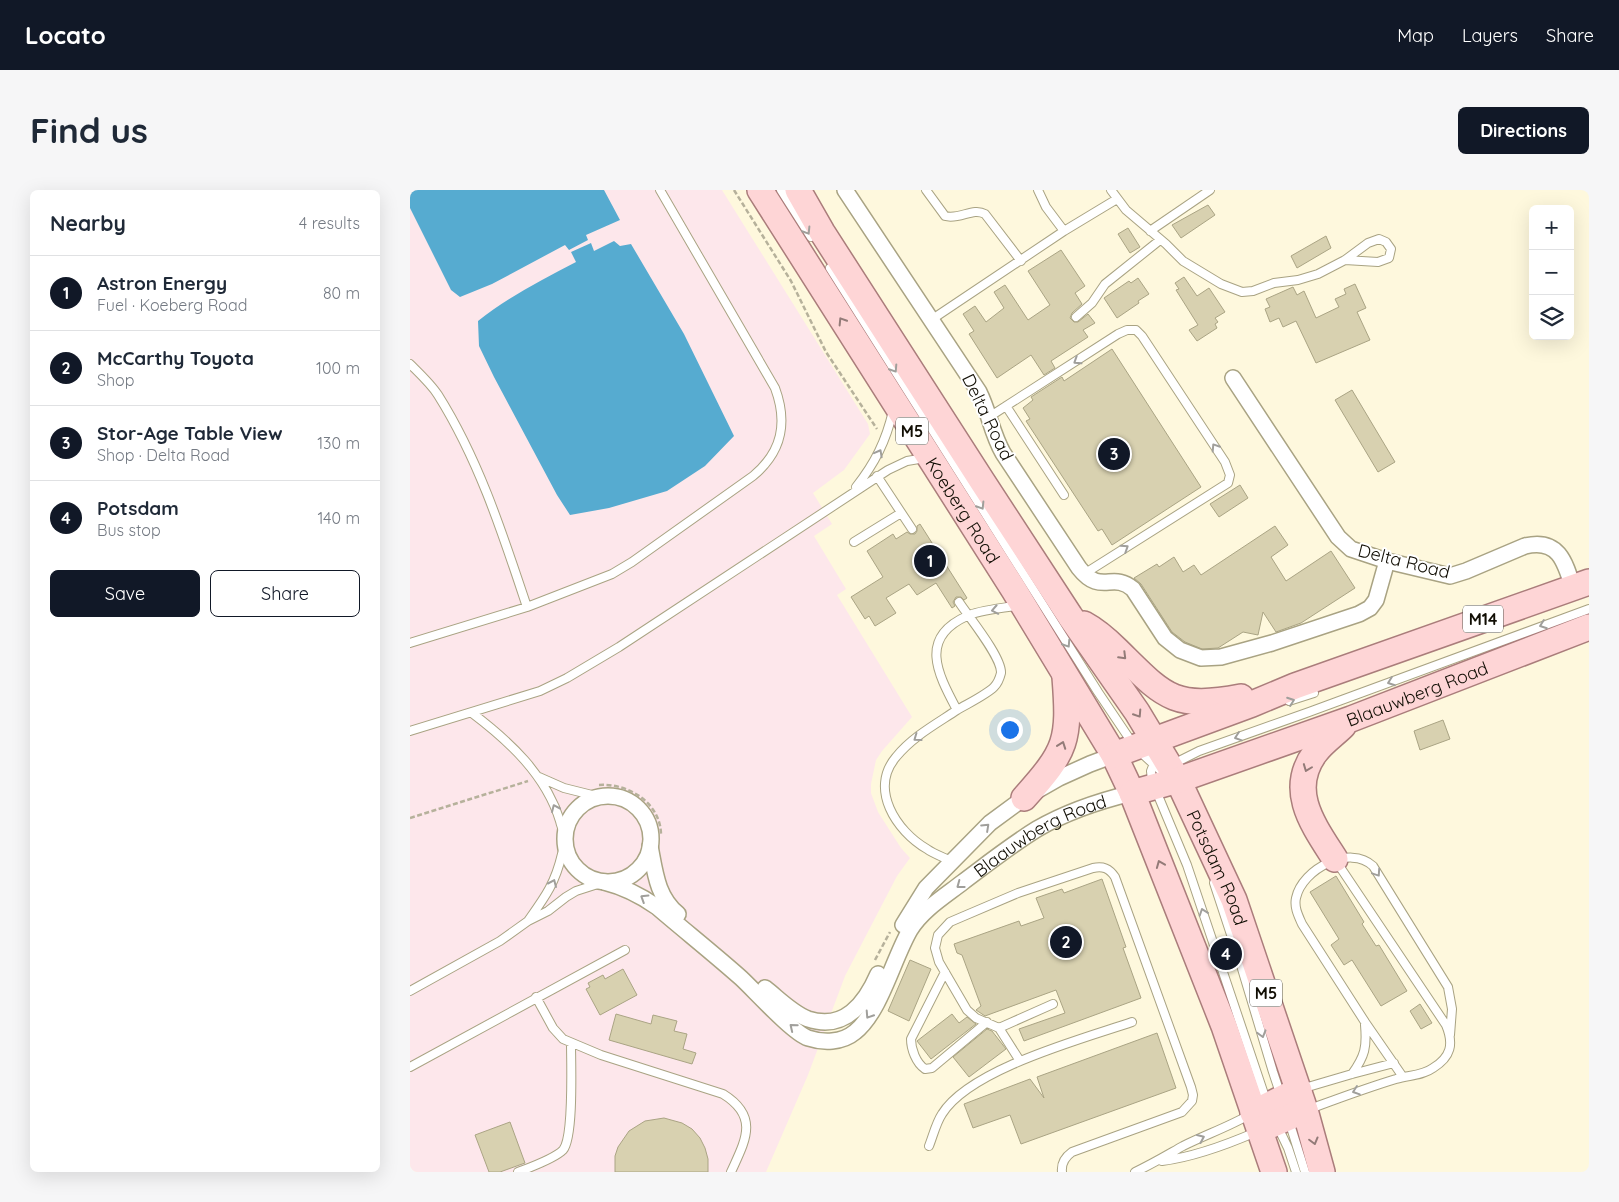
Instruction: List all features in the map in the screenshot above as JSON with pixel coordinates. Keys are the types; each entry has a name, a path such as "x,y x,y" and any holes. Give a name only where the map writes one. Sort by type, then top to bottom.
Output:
{"main road":[{"name":"Koeberg Road","path":"760,190 1064,673 1156,768"},
{"name":"Koeberg Road","path":"798,190 822,232 935,410 1070,616 1137,712 1156,768"},
{"name":"Blaauwberg Road","path":"1156,768 1252,704 1290,695 1581,585"},
{"path":"1070,616 1098,633 1150,684 1176,698 1193,702 1213,702 1290,695"},
{"name":"Blaauwberg Road","path":"1156,768 1351,719 1589,627"},
{"path":"1024,798 1052,765 1063,745 1067,724 1064,673"},
{"path":"1335,859 1308,814 1304,803 1303,784 1306,769 1315,753 1351,719"},
{"name":"Potsdam Road","path":"1156,768 1234,900 1279,1111 1274,1172"},
{"name":"Potsdam Road","path":"1156,768 1224,1026 1279,1111 1322,1172"}],"street":[{"name":"Delta Road","path":"845,190 979,392 993,433 1003,453 1084,574"},
{"name":"Delta Road","path":"1233,378 1342,542 1351,549 1387,561 1450,576 1525,546 1544,544 1553,549 1562,558 1581,585"},
{"path":"1084,574 1096,582 1123,582 1133,589 1171,644 1190,654 1211,658 1272,643 1359,614 1370,608 1376,600 1387,561"},
{"name":"Blaauwberg Road","path":"840,1019 848,1016 862,1003 872,988 903,925 926,888 990,823 1024,798 1067,774 1156,768"},
{"name":"Blaauwberg Road","path":"845,1038 854,1033 875,1007 912,928 928,910 1013,845 1038,829 1064,816 1105,800 1156,768"},
{"path":"597,791 634,806 646,820 656,842 656,881 663,897 672,910 791,1009 807,1018 819,1021 840,1019 845,1038 823,1042 806,1037 788,1023 741,978 657,907 624,887 592,879 581,873 573,864 567,852 565,840 570,821 575,812 597,791"},
{"path":"604,882 615,882 625,879 634,873 656,842"}],"lane":[{"path":"410,643 527,607 612,574 632,562 753,476 765,466 773,454 778,443 782,424 782,412 775,388 660,190"},
{"path":"781,190 816,246"},
{"path":"926,190 945,216 958,217 978,211 985,214 1021,261"},
{"path":"1038,190 1046,208 1064,231"},
{"path":"1111,190 1126,210 1183,261 1220,284 1242,292 1252,292 1274,283 1298,280 1318,274 1346,260 1368,243 1379,239 1386,242 1391,249 1388,258 1378,262 1346,260"},
{"path":"1150,231 1210,190"},
{"path":"931,320 1064,231 1117,199"},
{"path":"1076,317 1092,302 1105,284 1160,240"},
{"path":"826,262 1065,640 1156,768 1589,608"},
{"path":"989,417 1118,334 1128,330 1136,330 1164,368 1225,462 1230,475 1228,483 1084,574"},
{"path":"410,364 438,394 462,439 501,530 527,607"},
{"path":"851,493 880,452 887,436 895,404"},
{"path":"1006,406 1064,495"},
{"path":"410,731 540,691 593,663 877,476 899,464 916,459 929,458"},
{"path":"877,476 912,529"},
{"path":"854,542 901,512"},
{"path":"951,861 926,849 904,829 886,801 884,780 888,769 902,750 957,710 993,688 1001,673 995,654 959,602"},
{"path":"957,710 939,673 936,647 939,639 947,628 968,615 1022,604"},
{"path":"1290,695 1322,690"},
{"path":"472,713 504,739 539,777 556,809 565,840 558,872 552,887 528,922"},
{"path":"539,777 564,788 597,791"},
{"path":"1135,1172 1158,1162 1183,1147 1228,1127 1403,1077 1422,1074 1433,1069 1448,1052 1451,1043 1452,1009 1448,987 1373,866 1365,859 1353,856 1335,859 1315,871 1299,888 1296,909 1302,924 1403,1077"},
{"path":"1335,859 1442,1020 1450,1035"},
{"path":"1020,1061 999,1028 976,1018 968,1010 939,962 935,948 938,935 950,922 1018,894 1093,868 1101,867 1107,869 1115,877 1175,1040 1193,1095 1192,1101 1182,1112 1072,1152 1062,1164 1062,1172"},
{"path":"1209,873 1240,962 1273,1072 1279,1111 1296,1172"},
{"path":"410,981 413,990 500,941 576,892 604,882"},
{"path":"410,1067 624,950"},
{"path":"945,972 911,1039 911,1045 921,1067 925,1070 932,1068 987,1022"},
{"path":"536,997 553,1028 563,1039 601,1055 723,1094 733,1100 746,1121 747,1130 731,1172"},
{"path":"999,1028 1053,1004"},
{"path":"929,1146 942,1114 958,1096 983,1079 1020,1061 1132,1022"},
{"path":"1352,1074 1361,1061 1366,1048 1365,1022"},
{"path":"518,1172 557,1155 567,1144 570,1124 571,1043"},
{"path":"1158,1162 1180,1159 1234,1142 1279,1111 1352,1074 1394,1063"},
{"path":"1279,1111 1305,1172"}],"path":[{"path":"734,190 790,281 826,352 879,432"},
{"path":"410,818 528,781"},
{"path":"597,791 617,786 625,788 641,797 651,808 659,822 656,842"},
{"path":"874,962 891,930"}],"shaded area":[{"path":"410,190 722,190 868,424 870,434 844,470 813,493 832,524 814,536 846,589 837,595 912,717 876,760 871,784 871,793 878,812 901,848 910,858 897,876 845,976 808,1075 766,1172 410,1172"}],"water":[{"path":"410,190 604,190 620,220 586,235 588,240 569,250 565,245 492,284 460,297 451,290 410,208"},
{"path":"614,241 620,246 631,244 684,334 734,436 705,466 667,491 609,508 570,515 557,495 479,346 478,321 513,297 576,262 571,252 591,243 594,251"}],"building":[{"path":"1208,205 1215,215 1181,238 1172,225"},
{"path":"1128,228 1140,247 1130,253 1118,234"},
{"path":"1326,236 1331,248 1297,268 1291,256"},
{"path":"1061,250 1085,286 1075,293 1082,304 1072,313 1070,318 1074,322 1078,322 1088,314 1095,323 1083,330 1088,337 1051,361 1055,368 1044,375 1031,355 997,378 969,334 974,331 963,314 975,306 986,322 1004,308 994,292 1005,285 1028,320 1050,305 1028,271"},
{"path":"1184,277 1197,296 1209,288 1225,312 1215,318 1218,322 1215,324 1217,328 1197,341 1189,330 1198,325 1176,290 1179,289 1175,283"},
{"path":"1138,278 1149,294 1117,318 1104,298 1129,281 1131,283"},
{"path":"1355,284 1366,308 1357,312 1370,340 1316,363 1296,321 1283,327 1279,318 1270,322 1265,309 1270,307 1266,299 1293,287 1297,295 1304,291 1316,318 1339,307 1335,299 1346,294 1344,289"},
{"path":"1112,349 1201,487 1112,545 1102,529 1098,531 1026,421 1030,419 1023,408 1033,400 1031,397 1062,377 1064,381"},
{"path":"1352,390 1395,462 1378,472 1335,400"},
{"path":"1240,485 1248,498 1219,517 1210,504"},
{"path":"920,524 967,598 964,600 961,597 956,597 953,602 955,606 952,608 936,583 917,595 909,584 886,598 896,613 875,626 869,616 865,619 851,597 883,577 867,551 893,534 896,539 907,532 915,534 917,526"},
{"path":"1275,526 1288,545 1271,557 1286,581 1331,551 1355,588 1301,623 1276,632 1263,612 1258,635 1243,632 1218,648 1202,649 1185,642 1172,632 1141,584 1134,578 1157,564 1159,567 1174,557 1183,572 1194,565 1201,575"},
{"path":"1443,720 1450,739 1420,750 1414,731"},
{"path":"1336,876 1364,922 1362,924 1376,946 1379,945 1407,991 1381,1006 1352,960 1344,965 1331,945 1339,939 1310,892"},
{"path":"1102,879 1126,947 1123,948 1141,998 1024,1041 1019,1029 1065,1013 1056,990 985,1016 976,1010 981,1006 962,955 957,953 954,944 1019,921 1021,926 1044,918 1036,898 1062,889 1064,893"},
{"path":"910,960 931,969 909,1021 888,1011"},
{"path":"623,969 637,995 600,1015 586,989 590,987 588,983 603,975 605,979"},
{"path":"1420,1004 1432,1023 1421,1029 1410,1011"},
{"path":"616,1014 651,1024 653,1015 677,1021 674,1031 687,1034 683,1049 696,1053 692,1064 609,1040"},
{"path":"952,1014 959,1023 967,1017 976,1024 931,1059 917,1041"},
{"path":"987,1029 992,1031 1006,1049 969,1077 953,1057"},
{"path":"1157,1033 1176,1088 1021,1144 1010,1115 973,1128 964,1104 1030,1079 1044,1098 1037,1077"},
{"path":"664,1118 682,1123 692,1129 700,1138 708,1159 708,1172 615,1172 615,1156 618,1147 629,1131 645,1121"},
{"path":"510,1122 525,1163 500,1172 489,1172 475,1135"}],"place":[{"name":"Stor-Age Table View","path":"1114,454"},
{"name":"Astron Energy","path":"930,561"},
{"name":"McCarthy Toyota","path":"1066,942"},
{"name":"Potsdam","path":"1226,954"}]}
